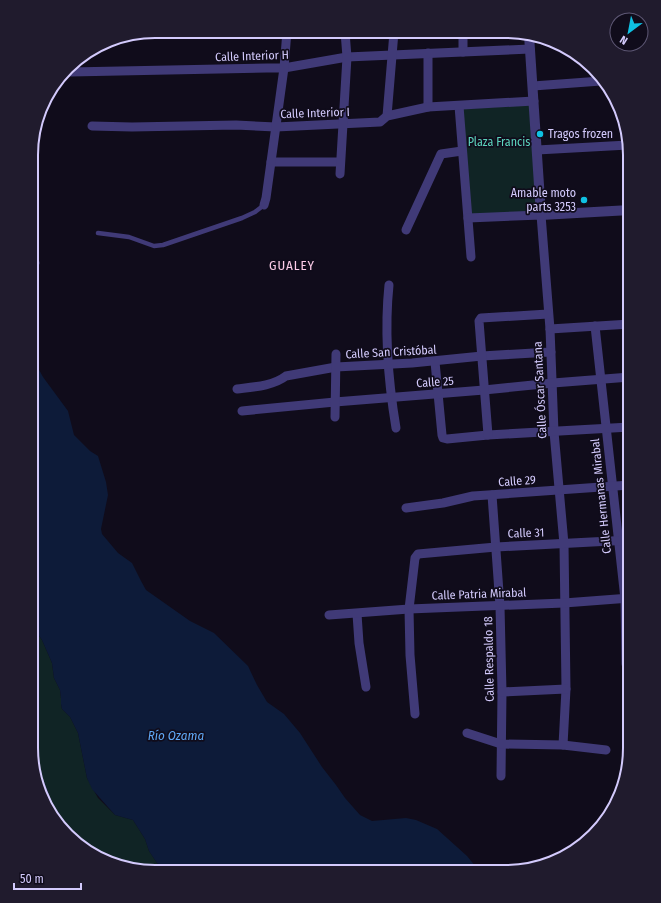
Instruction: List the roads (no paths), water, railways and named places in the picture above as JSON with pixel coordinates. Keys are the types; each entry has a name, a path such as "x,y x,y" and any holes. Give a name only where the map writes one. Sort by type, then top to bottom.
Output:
{"street":[{"path":"264,205 284,68 286,38"},
{"path":"340,174 347,57 345,38"},
{"path":"387,116 393,38"},
{"path":"463,38 463,52"},
{"name":"Calle Óscar Santana","path":"529,41 550,329 554,432 564,544 566,689 563,745"},
{"name":"Calle Interior H","path":"73,72 284,68 347,57 530,49"},
{"path":"428,53 428,107"},
{"path":"533,86 596,81"},
{"name":"Calle Interior I","path":"92,126 132,127 236,125 276,127 343,125 380,122 387,116 428,107 534,101"},
{"path":"459,106 471,257"},
{"path":"537,150 622,145"},
{"path":"406,230 441,154 462,151"},
{"path":"271,162 340,162"},
{"path":"468,218 623,210"},
{"path":"390,285 387,309 388,365 396,428"},
{"path":"488,436 479,321 481,318 548,314"},
{"path":"550,329 623,324"},
{"name":"Calle Hermanas Mirabal","path":"595,326 618,542 623,573"},
{"name":"Calle San Cristóbal","path":"236,389 260,386 282,380 286,376 336,366 435,362 482,356 550,352"},
{"path":"335,417 336,354"},
{"path":"435,362 442,435 443,438 447,440 623,428"},
{"name":"Calle 25","path":"242,411 623,377"},
{"name":"Calle 29","path":"406,508 444,503 473,496 623,485"},
{"name":"Calle Respaldo 18","path":"492,495 500,606 502,692 501,776"},
{"name":"Calle 31","path":"409,609 415,558 418,554 496,547 623,541"},
{"name":"Calle Patria Mirabal","path":"329,615 409,609 564,603 623,598"},
{"path":"409,609 414,714"},
{"path":"357,614 359,643 366,687"},
{"path":"502,692 566,689"},
{"path":"467,733 501,744 563,745 606,750"}],"lane":[{"path":"98,233 129,237 154,246 164,245 242,218 255,212 264,205"}],"water":[{"name":"Río Ozama","path":"38,368 68,411 74,435 90,451 98,456 106,482 108,495 101,529 102,534 118,553 132,563 146,590 190,621 214,633 248,666 267,702 284,714 300,733 322,767 345,798 360,815 372,821 406,818 416,820 437,829 467,856 474,865 160,865 149,851 145,839 133,820 115,815 92,789 87,778 78,733 70,717 62,709 60,690 54,678 52,663 38,634"}],"place":[{"name":"Tragos frozen","path":"540,134"},
{"name":"Amable moto parts 3253","path":"584,200"}],"district":[{"name":"GUALEY","path":"292,265"}],"park label":[{"name":"Plaza Francis","path":"499,142"}]}
